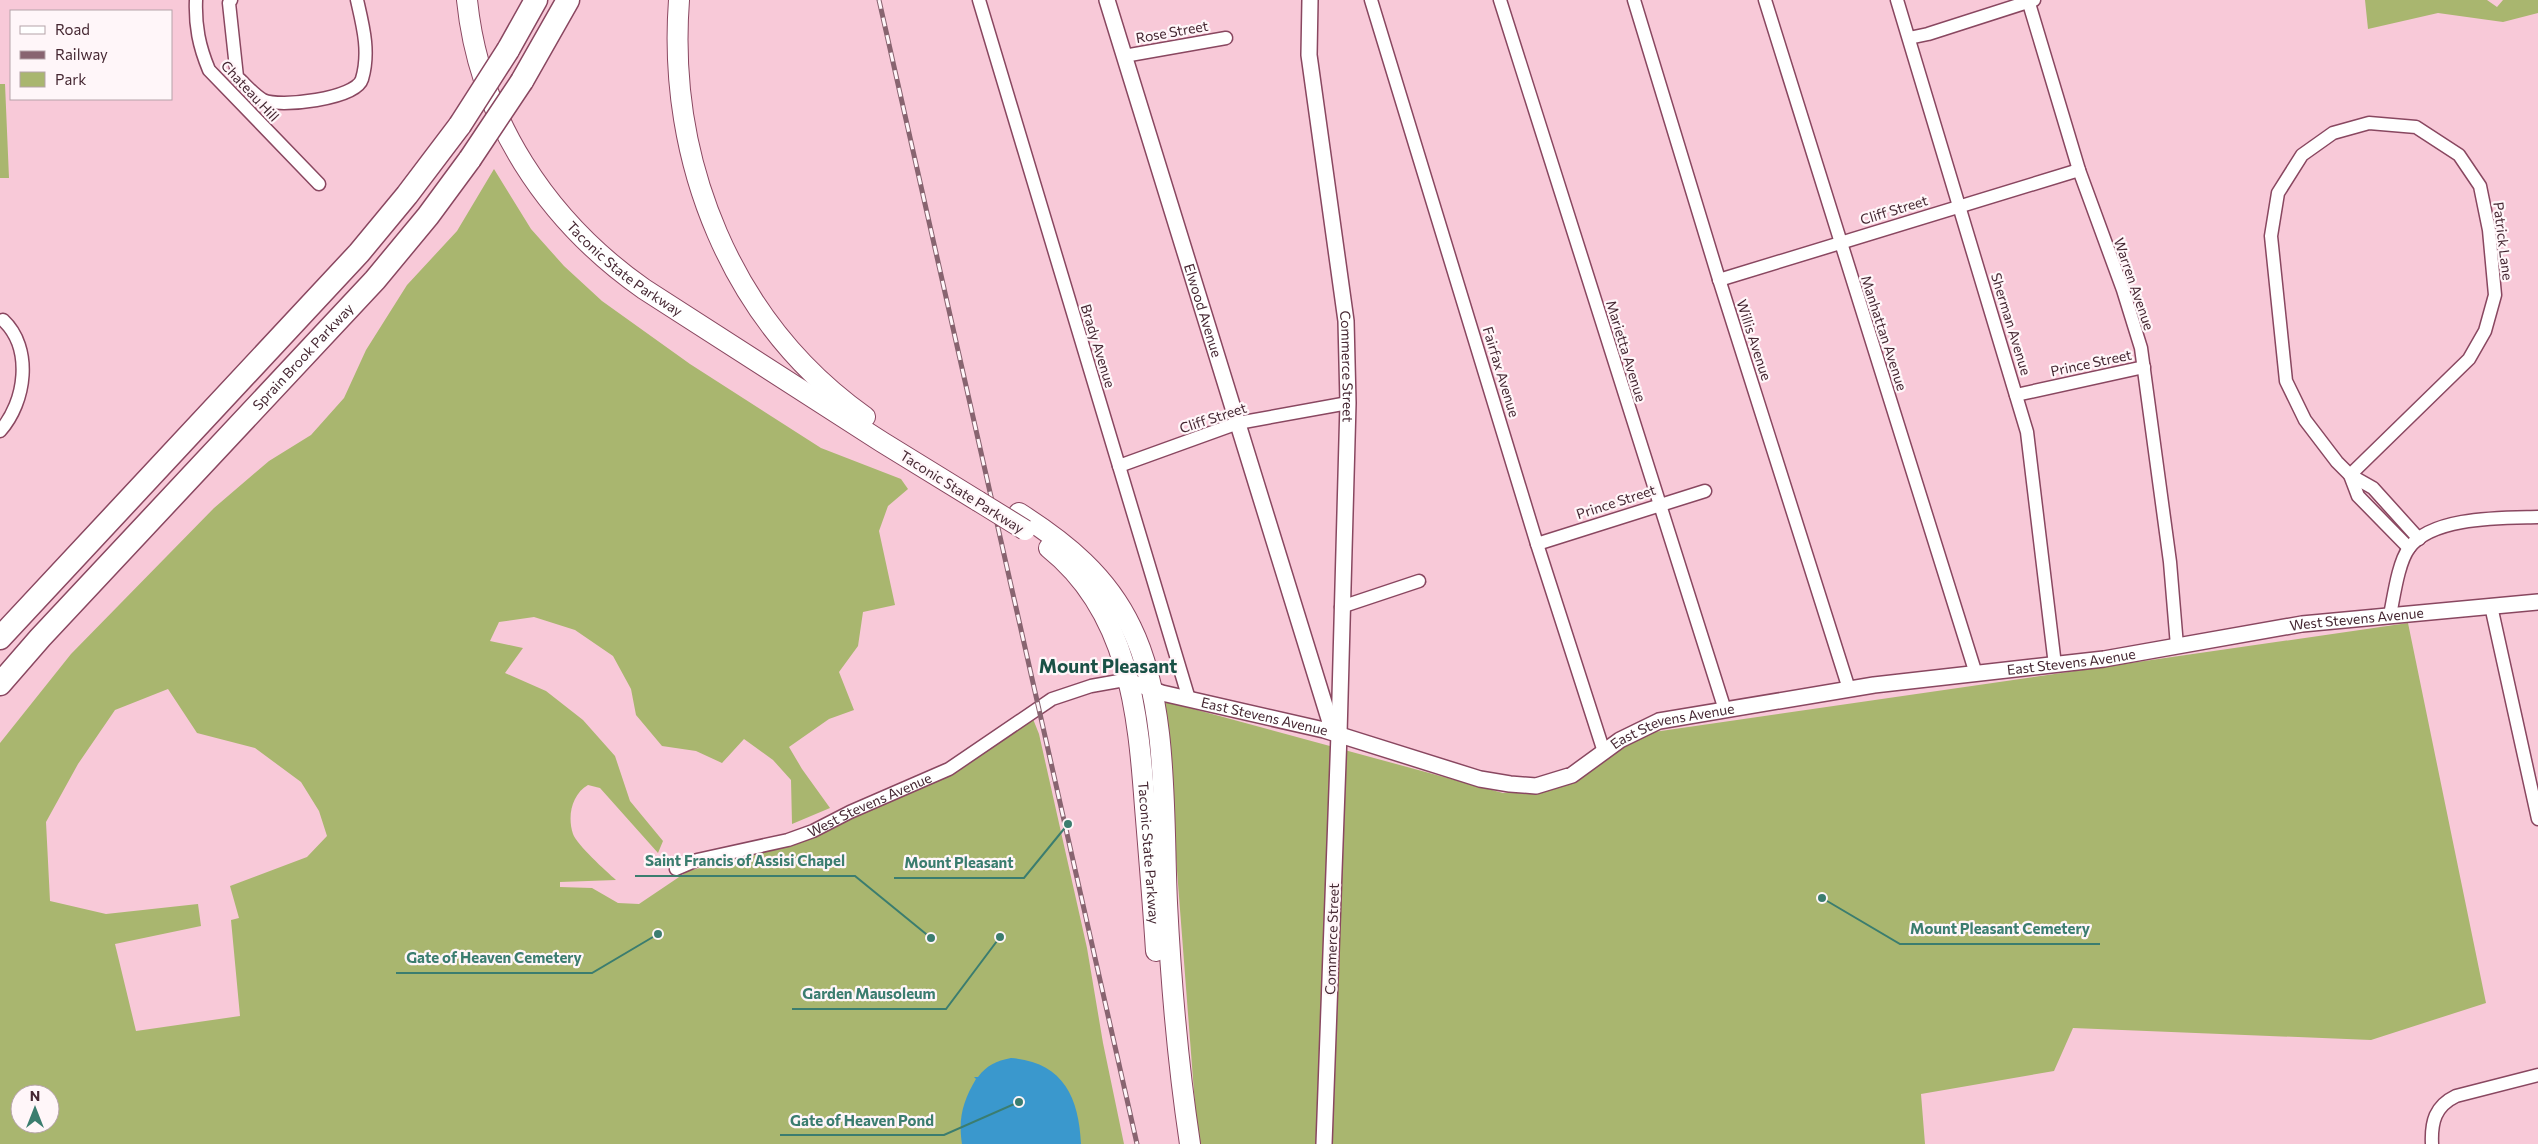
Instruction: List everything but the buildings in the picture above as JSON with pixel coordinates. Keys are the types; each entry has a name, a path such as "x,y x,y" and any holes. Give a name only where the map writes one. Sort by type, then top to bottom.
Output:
{"highway":[{"name":"Taconic State Parkway","path":"467,0 480,66 493,103 511,142 542,193 582,239 644,289 882,442 1071,549 1090,567 1112,594 1136,638 1152,689 1160,754 1173,1005 1190,1144"},
{"path":"0,638 359,253 408,195 460,125 508,50 536,0"},
{"name":"Sprain Brook Parkway","path":"0,684 40,638 375,280 415,233 470,160 522,82 568,0"},
{"name":"Taconic State Parkway","path":"679,0 678,81 687,145 706,209 740,280 777,333 826,386 874,423 976,494"},
{"name":"Taconic State Parkway","path":"1022,522 1062,559 1091,593 1116,636 1130,682 1139,729 1162,1019 1177,1144"}],"street":[{"name":"Chateau Hill","path":"196,0 195,25 200,48 210,70 319,184"},
{"path":"231,0 230,11 236,78 263,100 274,102 328,99 356,88 362,80 367,44 357,0"},
{"name":"Brady Avenue","path":"979,0 1174,652 1185,680 1189,699"},
{"name":"Elwood Avenue","path":"1107,0 1330,722 1339,734"},
{"name":"Commerce Street","path":"1310,0 1309,54 1346,321 1348,403 1339,734 1324,1144"},
{"name":"Fairfax Avenue","path":"1371,0 1537,544 1604,752"},
{"name":"Marietta Avenue","path":"1500,0 1725,710"},
{"name":"Willis Avenue","path":"1634,0 1719,280 1849,688"},
{"name":"Manhattan Avenue","path":"1765,0 1839,242 1976,674"},
{"name":"Sherman Avenue","path":"1897,0 2027,432 2055,665"},
{"path":"1909,38 2030,1"},
{"name":"Warren Avenue","path":"2030,1 2078,170 2133,319 2144,367 2170,562 2177,646"},
{"name":"Rose Street","path":"1124,56 1226,38"},
{"name":"Patrick Lane","path":"2350,476 2469,360 2485,331 2494,295 2489,230 2480,186 2459,155 2416,127 2369,123 2333,132 2302,155 2278,193 2271,236 2286,381 2305,420 2350,476 2358,496 2409,548"},
{"name":"Cliff Street","path":"1719,280 2078,170"},
{"path":"0,431 15,410 22,376 18,340 3,320"},
{"name":"Prince Street","path":"2016,395 2144,367"},
{"name":"Cliff Street","path":"1119,466 1238,423 1348,403"},
{"name":"Patrick Lane","path":"2350,476 2373,488 2419,539"},
{"name":"Prince Street","path":"1537,544 1705,491"},
{"path":"2390,615 2400,572 2409,548 2419,539 2448,525 2492,519 2538,517"},
{"path":"1341,607 1419,581"},
{"name":"West Stevens Avenue","path":"2177,646 2302,624 2538,602"},
{"path":"2492,606 2538,819"},
{"name":"East Stevens Avenue","path":"1130,682 1189,699 1279,718 1339,734 1464,774 1510,784 1536,786 1572,775 1637,730 1659,721 1849,688 2055,665 2177,646"},
{"name":"West Stevens Avenue","path":"676,869 697,860 778,842 813,832 850,812 949,769 1020,718 1044,703 1067,692 1119,681 1130,682"},
{"path":"2432,1144 2432,1122 2438,1110 2447,1100 2538,1075"}],"green space":[{"path":"2365,0 2487,0 2497,7 2503,0 2538,0 2538,13 2503,22 2438,13 2368,29"},
{"path":"0,84 5,84 9,178 0,178"},
{"path":"494,169 531,229 564,266 602,301 690,364 821,448 901,479 908,489 888,506 879,531 895,605 863,612 858,646 839,672 854,710 829,719 789,747 830,808 792,824 791,780 773,760 744,739 722,763 696,751 662,746 636,715 631,689 613,656 575,630 534,617 499,622 490,641 523,648 505,673 546,691 583,720 615,756 630,801 663,841 658,853 600,788 588,785 578,794 572,806 571,827 573,834 586,851 616,880 560,882 560,887 592,888 618,903 639,904 688,871 785,847 821,832 1033,719 1039,734 1087,948 1103,1043 1124,1144 0,1144 0,743 71,654 214,508 269,461 311,435 344,398 366,350 407,285 457,231","holes":["168,689 197,733 255,748 301,782 319,811 327,836 307,857 230,886 239,918 231,920 240,1016 136,1031 115,944 201,926 198,904 106,914 50,901 46,822 78,764 115,710"]},
{"path":"2408,623 2486,1003 2371,1040 2073,1028 2054,1071 1921,1094 1925,1144 1198,1144 1164,701 1503,793 1559,787 1647,733"}],"water":[{"path":"1011,1058 1043,1066 1055,1074 1064,1084 1076,1111 1080,1127 1081,1144 962,1144 961,1118 965,1102 976,1079 974,1077 978,1077 992,1064"}],"railway":[{"path":"879,0 1137,1144"}],"place":[{"name":"Mount Pleasant","path":"1068,824"},
{"name":"Mount Pleasant Cemetery","path":"1822,898"},
{"name":"Gate of Heaven Cemetery","path":"658,934"},
{"name":"Garden Mausoleum","path":"1000,937"},
{"name":"Saint Francis of Assisi Chapel","path":"931,938"},
{"name":"Gate of Heaven Pond","path":"1019,1102"}],"district":[{"name":"Mount Pleasant","path":"1108,666"}]}
